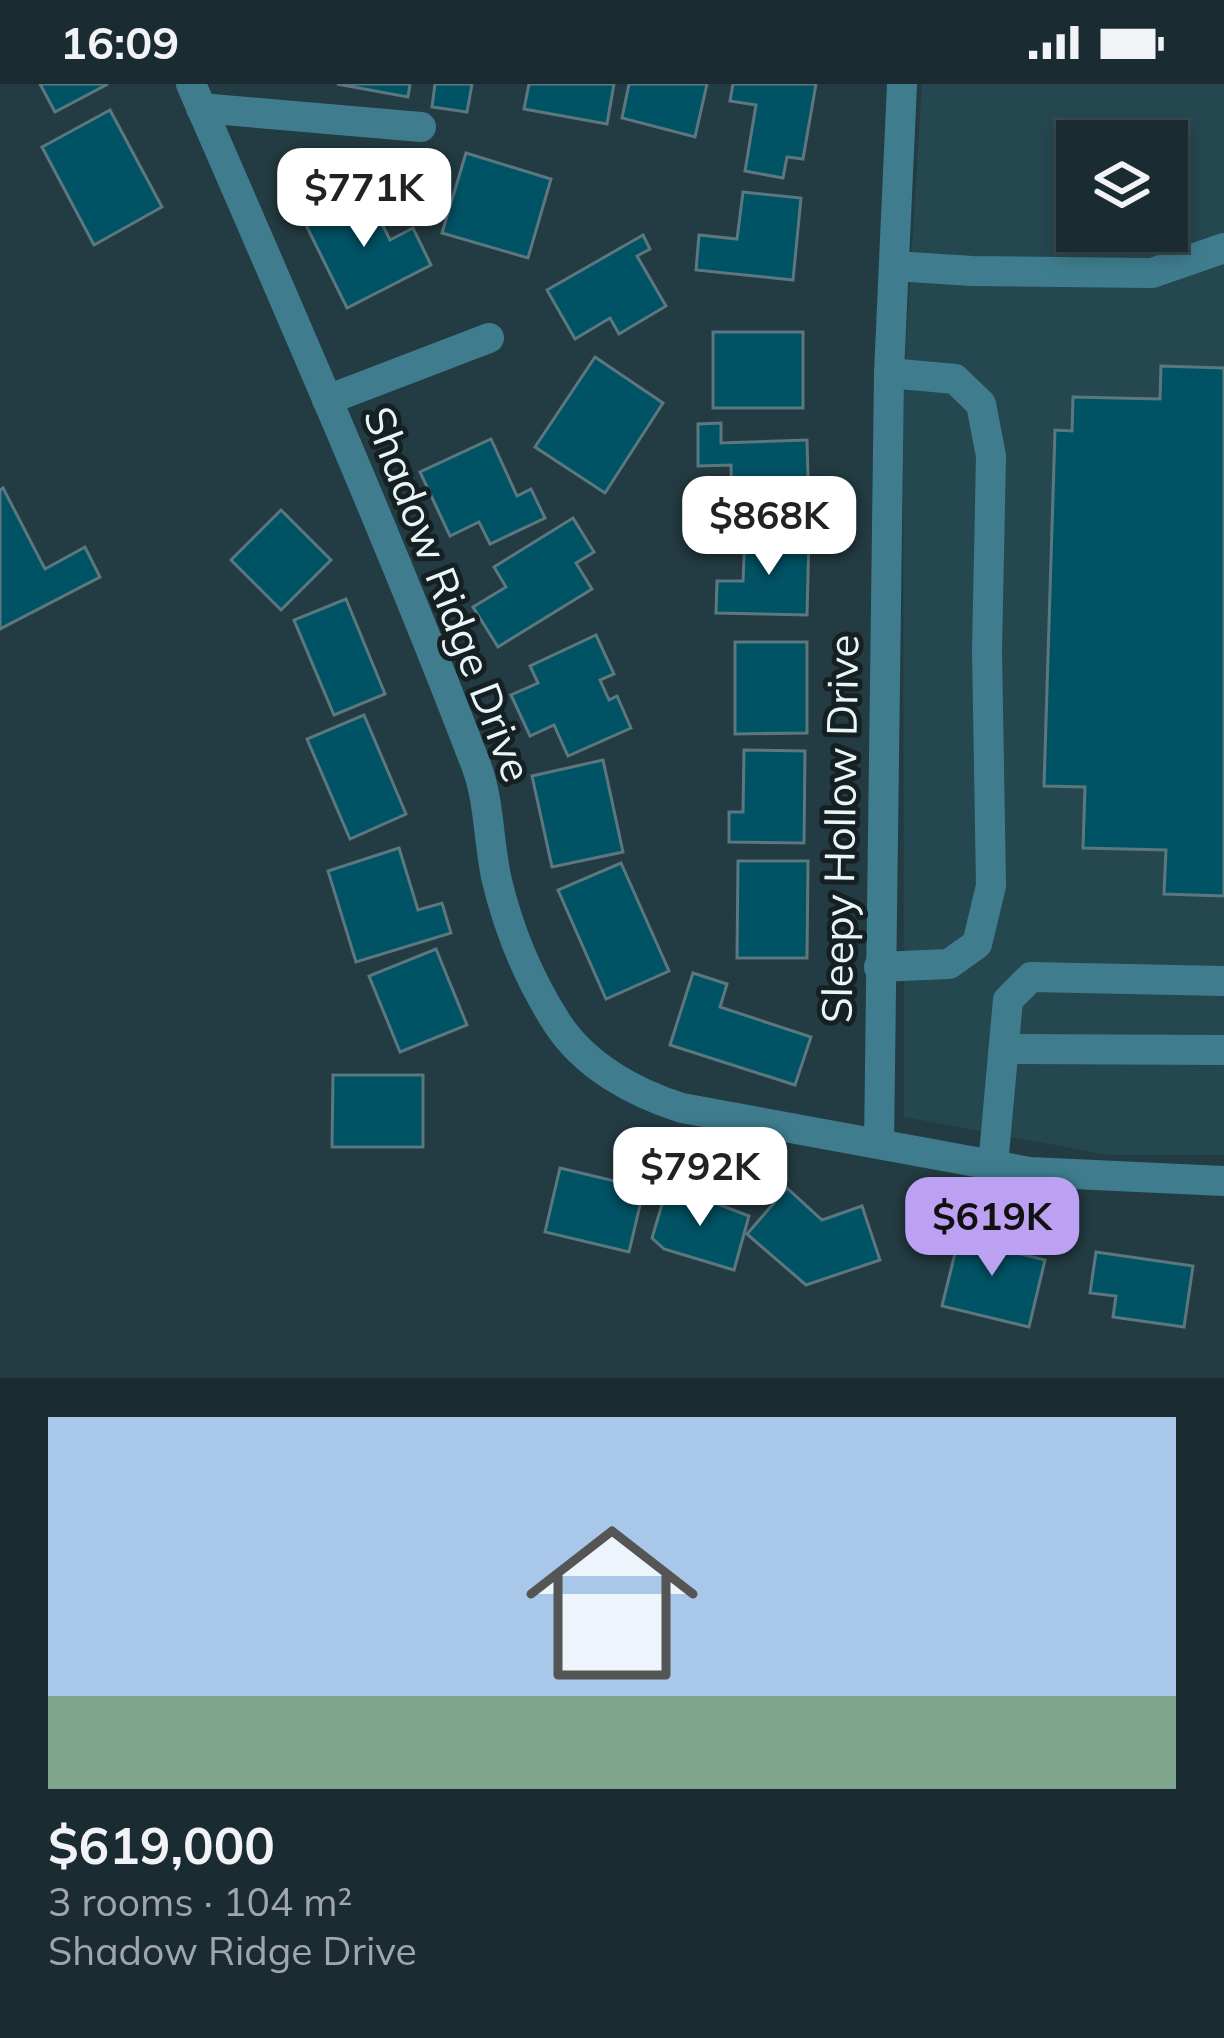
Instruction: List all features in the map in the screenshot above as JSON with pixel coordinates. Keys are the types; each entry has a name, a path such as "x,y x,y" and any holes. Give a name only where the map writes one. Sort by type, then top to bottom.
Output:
{"street":[{"name":"Sleepy Hollow Drive","path":"880,1144 889,373 902,84"},
{"path":"196,96 421,127"},
{"name":"Shadow Ridge Drive","path":"196,96 405,579 483,785 496,880 522,960 559,1026 587,1057 644,1096 682,1108 1030,1172 1224,1181"},
{"path":"894,266 972,272 1151,273 1224,248"},
{"path":"327,400 488,338"},
{"path":"879,967 949,964 977,944 991,886 987,650 991,456 980,404 955,379 889,373"},
{"path":"993,1165 1008,1000 1031,977 1224,981"},
{"path":"1005,1049 1224,1050"}],"shaded area":[{"path":"922,84 1224,84 1224,1155 1108,1155 904,1117 903,392"}],"building":[{"path":"40,84 108,84 55,112"},
{"path":"337,84 410,84 408,97"},
{"path":"435,84 472,84 467,112 432,107"},
{"path":"529,84 614,84 607,124 524,109"},
{"path":"629,84 707,84 695,137 622,118"},
{"path":"733,84 816,84 803,159 787,157 783,178 745,171 756,105 730,101"},
{"path":"110,110 162,207 94,245 42,147"},
{"path":"466,153 551,179 528,258 442,233"},
{"path":"366,192 390,240 413,228 431,265 347,308 305,223"},
{"path":"743,192 801,198 793,280 696,270 699,235 737,239"},
{"path":"643,235 650,249 637,256 666,306 619,334 610,318 575,339 547,290"},
{"path":"713,332 803,332 803,408 713,408"},
{"path":"595,357 663,403 605,493 535,447"},
{"path":"1161,366 1224,368 1224,896 1164,894 1166,850 1083,848 1085,787 1044,786 1055,430 1072,431 1073,397 1160,399"},
{"path":"721,423 721,443 807,440 809,514 732,517 731,465 698,466 698,424"},
{"path":"491,439 517,496 531,489 545,518 490,544 479,522 450,536 420,472"},
{"path":"3,488 45,569 85,547 100,577 0,629 0,490"},
{"path":"281,510 331,560 281,610 231,560"},
{"path":"573,518 594,552 576,563 592,589 498,647 473,607 506,587 494,567"},
{"path":"745,535 809,536 807,615 716,613 717,581 743,581"},
{"path":"346,599 385,694 334,715 294,620"},
{"path":"596,635 614,674 600,680 609,700 617,696 631,728 568,756 554,725 530,736 511,695 538,683 530,666"},
{"path":"735,642 807,642 807,733 735,734"},
{"path":"364,715 406,814 350,839 307,739"},
{"path":"744,750 805,751 804,843 729,842 729,812 743,812"},
{"path":"603,760 623,852 552,867 532,776"},
{"path":"399,848 418,910 442,903 451,933 356,962 328,871"},
{"path":"738,861 808,861 807,958 737,958"},
{"path":"621,863 669,971 606,999 558,890"},
{"path":"436,949 467,1025 400,1052 369,976"},
{"path":"693,973 727,984 720,1007 811,1037 795,1085 670,1045"},
{"path":"333,1075 423,1075 423,1147 332,1147"},
{"path":"560,1168 644,1188 629,1252 545,1232"},
{"path":"676,1188 749,1216 734,1270 664,1249 652,1238 663,1201"},
{"path":"787,1188 822,1220 862,1206 880,1260 806,1285 747,1234"},
{"path":"962,1225 1000,1234 997,1248 1045,1260 1029,1327 942,1306"},
{"path":"1096,1252 1193,1266 1184,1327 1113,1317 1116,1296 1090,1293"}]}
